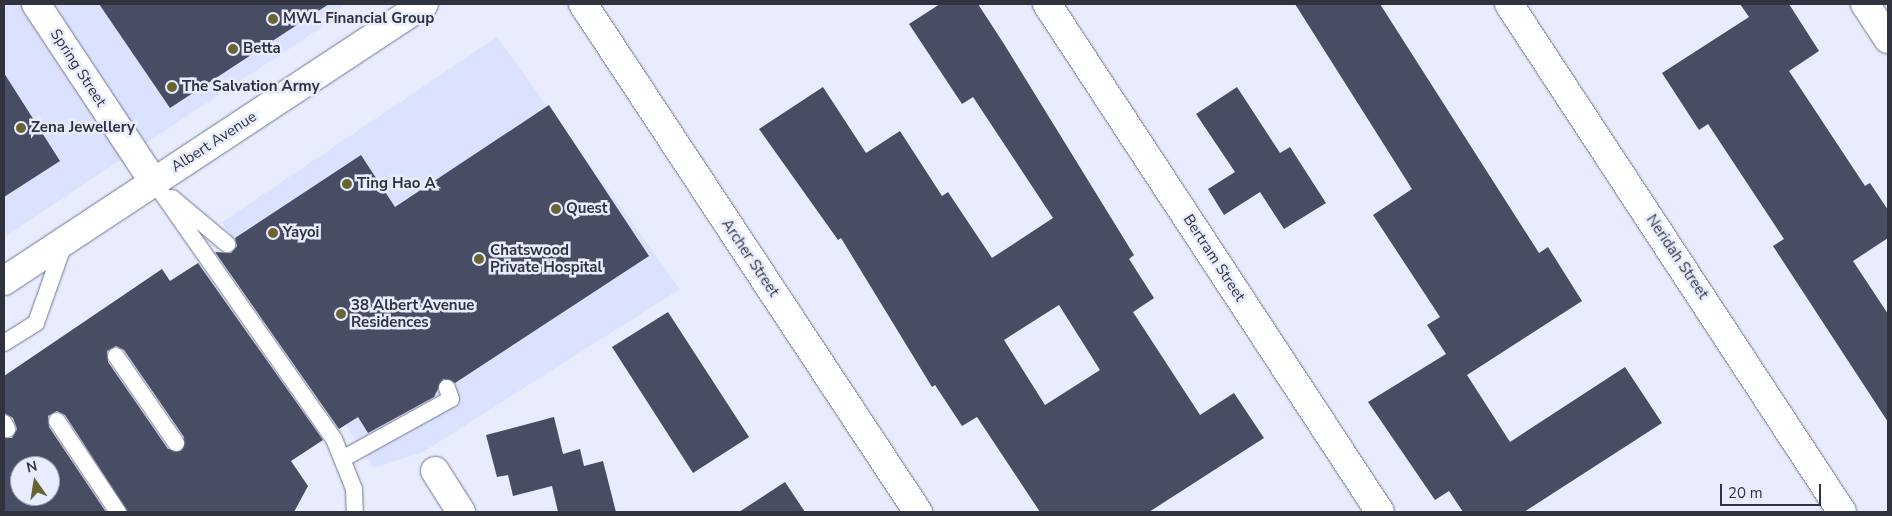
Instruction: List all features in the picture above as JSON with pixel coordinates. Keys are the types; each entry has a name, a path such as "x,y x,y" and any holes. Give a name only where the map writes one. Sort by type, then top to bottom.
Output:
{"street":[{"name":"Spring Street","path":"36,4 154,182"},
{"name":"Albert Avenue","path":"4,281 424,4"},
{"name":"Archer Street","path":"583,4 918,512"},
{"name":"Bertram Street","path":"1047,4 1380,512"},
{"name":"Neridah Street","path":"1509,4 1842,512"},
{"path":"1865,4 1888,40"},
{"path":"434,472 461,512"}],"lane":[{"path":"154,182 227,244"},
{"path":"154,182 344,458 355,512"},
{"path":"4,343 36,323 65,240"},
{"path":"116,356 176,443"},
{"path":"344,458 451,399 447,388"},
{"path":"56,421 118,512"}],"shaded area":[{"path":"4,4 344,4 319,29 4,237"},
{"path":"497,37 680,289 423,452 373,468 222,222"}],"building":[{"path":"99,4 329,4 170,108"},
{"path":"940,4 978,4 1134,255 1129,259 1154,298 1133,312 1200,415 1234,393 1264,438 1149,512 1040,512 977,417 962,426 935,385 932,387 841,238 838,240 759,129 823,87 866,153 900,131 942,196 948,192 992,258 1053,218 973,97 962,104 909,24","holes":["1059,305 1100,370 1045,405 1004,340"]},
{"path":"1295,4 1380,4 1539,253 1548,247 1582,301 1467,375 1510,442 1625,367 1662,423 1524,512 1463,512 1449,491 1435,500 1368,402 1446,354 1427,325 1440,317 1373,215 1412,189"},
{"path":"1740,4 1789,4 1819,51 1789,71 1865,186 1870,183 1888,210 1888,238 1853,261 1888,314 1888,422 1773,246 1784,239 1708,124 1699,130 1662,73 1749,17"},
{"name":"Zena Jewellery","path":"4,73 60,161 4,197"},
{"path":"1237,87 1280,153 1290,147 1326,203 1284,229 1260,192 1224,215 1208,189 1235,172 1196,114"},
{"path":"549,105 649,256 455,383 443,379 434,397 368,433 358,417 339,429 215,252 231,253 237,246 235,238 361,155 395,207"},
{"path":"198,263 323,440 291,461 308,486 294,512 128,512 65,415 57,411 48,416 49,427 106,512 4,512 4,438 12,438 17,429 13,418 4,413 4,376 162,269 170,281","holes":["116,346 124,350 184,437 181,451 168,449 108,362 107,351"]},
{"path":"668,312 749,437 693,473 612,347"},
{"path":"554,417 563,454 580,449 584,466 603,461 616,512 558,512 552,486 513,496 508,475 497,477 486,435"},
{"path":"785,482 805,512 739,512"}],"place":[{"name":"MWL Financial Group","path":"273,19"},
{"name":"Betta","path":"233,49"},
{"name":"The Salvation Army","path":"172,87"},
{"name":"Zena Jewellery","path":"21,128"},
{"name":"Ting Hao A","path":"347,184"},
{"name":"Quest","path":"556,209"},
{"name":"Yayoi","path":"273,233"},
{"name":"Chatswood Private Hospital","path":"479,259"},
{"name":"38 Albert Avenue Residences","path":"341,314"}]}
